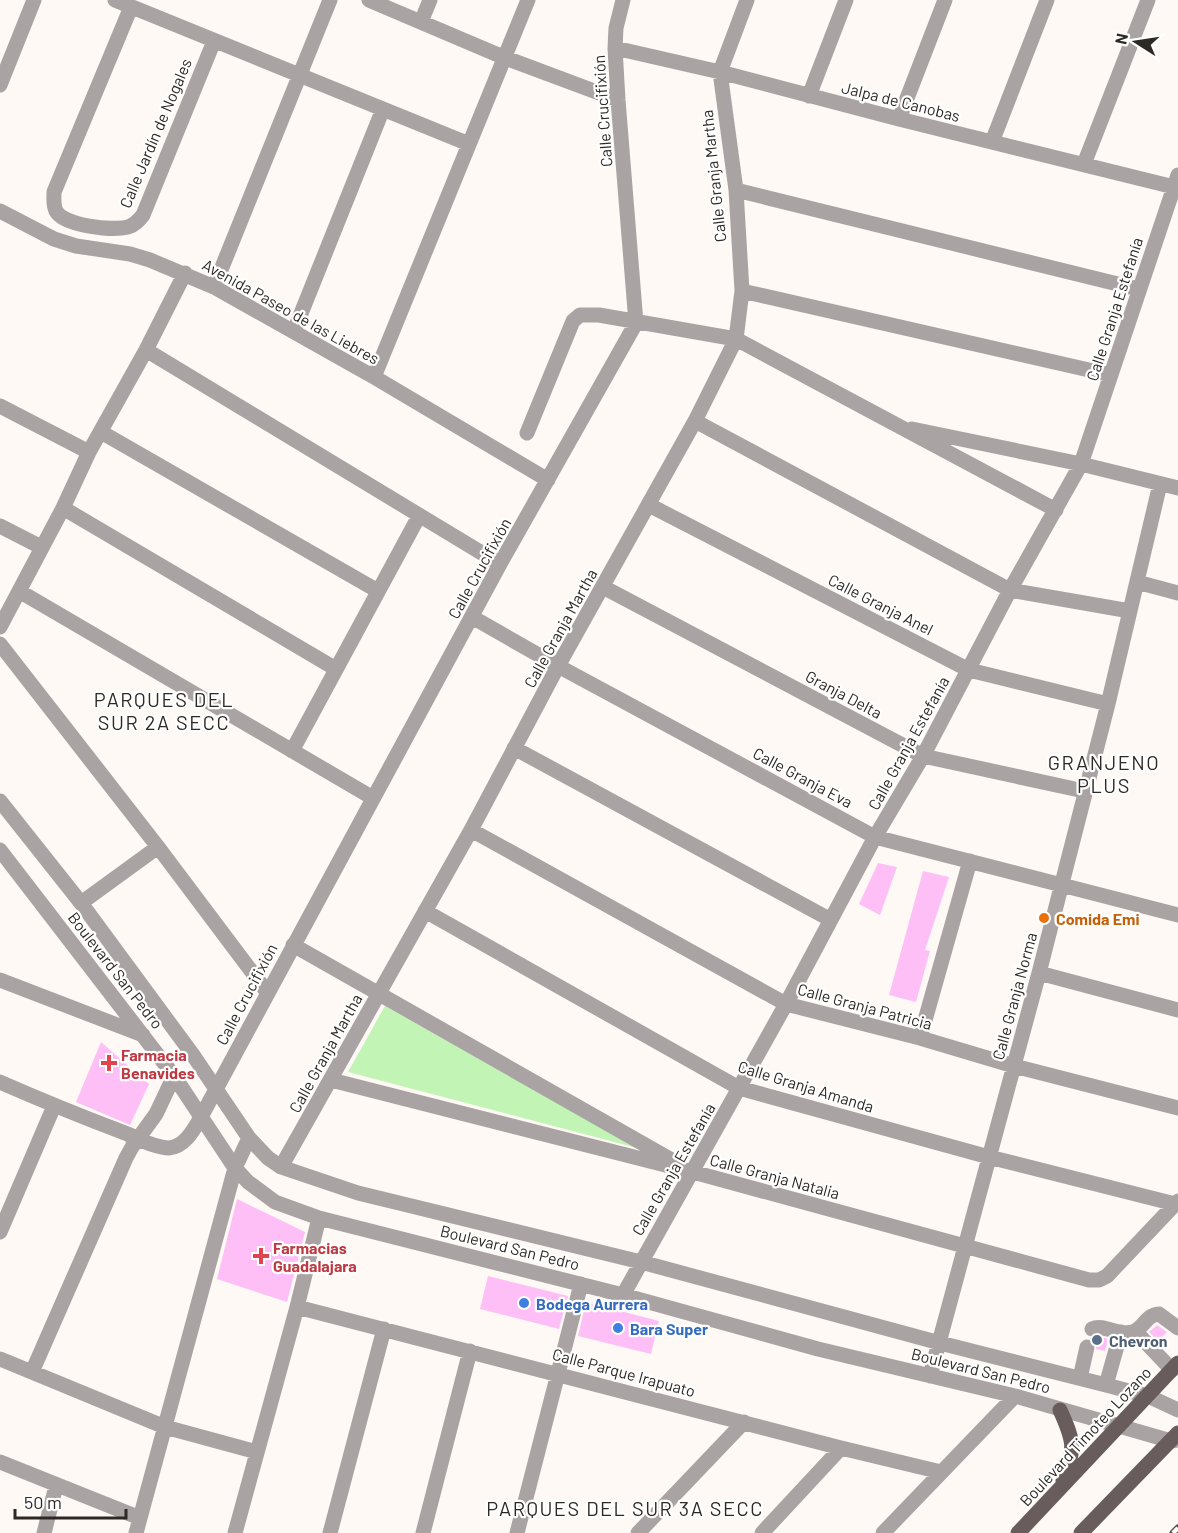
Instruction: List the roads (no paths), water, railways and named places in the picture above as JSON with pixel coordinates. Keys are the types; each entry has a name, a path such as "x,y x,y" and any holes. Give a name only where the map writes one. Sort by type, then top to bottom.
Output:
{"main road":[{"name":"Boulevard Timoteo Lozano","path":"1018,1533 1175,1367"},
{"path":"1059,1491 1071,1460 1072,1447 1072,1435 1060,1410"},
{"path":"1081,1533 1176,1438"}],"street":[{"path":"0,85 5,57 34,0"},
{"path":"115,0 469,144"},
{"path":"214,287 330,0"},
{"path":"369,0 503,57 618,100"},
{"path":"421,22 430,0"},
{"path":"374,377 528,0"},
{"name":"Calle Crucifixión","path":"0,1082 54,1106 169,1148 180,1144 187,1138 201,1117 500,564 636,323 615,48 615,28 623,0"},
{"path":"720,72 747,0"},
{"path":"809,96 846,0"},
{"path":"899,120 945,0"},
{"path":"992,142 1047,0"},
{"path":"1084,164 1148,0"},
{"name":"Calle Jardín de Nogales","path":"131,7 54,192 53,203 56,212 71,222 119,228 137,222 143,215 214,41"},
{"name":"Jalpa de Canobas","path":"615,48 720,72 899,120 1084,164 1176,183"},
{"name":"Calle Granja Martha","path":"281,1167 471,830 558,666 695,421 736,339 742,291 736,190 720,72"},
{"path":"294,331 383,109"},
{"name":"Calle Granja Estefanía","path":"623,1295 923,756 1010,590 1081,464 1138,289 1176,183"},
{"path":"736,190 1138,289"},
{"name":"Avenida Paseo de las Liebres","path":"0,211 54,239 76,246 140,257 185,273 214,287 374,377 548,480"},
{"path":"0,627 63,508 89,452 146,350 185,273"},
{"path":"742,291 1111,375"},
{"path":"527,433 573,321 580,315 589,314 736,339 1056,510"},
{"path":"146,350 500,564"},
{"path":"0,406 89,452"},
{"path":"695,421 1010,590 1130,611"},
{"path":"894,425 1081,464 1178,488"},
{"path":"101,432 378,591"},
{"name":"Calle Granja Norma","path":"930,1376 1039,973 1108,704 1160,484"},
{"name":"Calle Granja Anel","path":"649,505 969,670 1108,704"},
{"path":"63,508 336,669"},
{"path":"292,751 419,516"},
{"path":"0,526 41,547"},
{"path":"1137,582 1178,593"},
{"name":"Granja Delta","path":"603,587 923,756 1084,791"},
{"path":"19,591 373,798"},
{"name":"Calle Granja Eva","path":"472,617 558,666 876,837 1178,915"},
{"path":"0,644 267,992"},
{"path":"514,748 831,920"},
{"name":"Boulevard San Pedro","path":"0,801 81,903 193,1055 249,1138 268,1158 281,1167 358,1193 641,1262 940,1343 1148,1396 1178,1410"},
{"name":"Calle Granja Patricia","path":"471,830 786,1004 1178,1108"},
{"path":"81,903 158,847"},
{"name":"Boulevard San Pedro","path":"0,850 174,1076 235,1168 251,1184 275,1202 319,1218 623,1295 818,1349 1015,1396 1060,1410 1176,1438"},
{"path":"920,1038 970,861"},
{"name":"Calle Granja Amanda","path":"425,911 739,1088 989,1157 1177,1202"},
{"path":"293,945 693,1172"},
{"path":"1039,973 1178,1010"},
{"path":"0,980 143,1035"},
{"path":"32,1372 126,1158 156,1114 174,1076"},
{"name":"Calle Granja Natalia","path":"331,1080 693,1172 1089,1280 1099,1280 1107,1276 1177,1202"},
{"path":"0,1232 54,1106"},
{"path":"0,1462 138,1526 235,1168 249,1138"},
{"path":"235,1533 319,1218"},
{"path":"517,1533 580,1284"},
{"name":"Calle Parque Irapuato","path":"297,1307 941,1472"},
{"path":"1106,1385 1128,1332 1149,1317 1159,1314 1178,1328"},
{"path":"1092,1329 1097,1327 1128,1332 1175,1367"},
{"path":"330,1533 384,1329"},
{"path":"1080,1378 1087,1347"},
{"path":"423,1533 470,1351"},
{"path":"0,1359 165,1427 257,1452"},
{"path":"883,1533 1015,1396"},
{"path":"638,1533 744,1422"},
{"path":"762,1533 841,1448"},
{"path":"44,1533 56,1486"}],"railway":[{"path":"1173,1533 1178,1528"}],"place":[{"name":"Comida Emi","path":"1044,918"},
{"name":"Farmacia Benavides","path":"109,1063"},
{"name":"Farmacias Guadalajara","path":"261,1256"},
{"name":"Bodega Aurrera","path":"524,1303"},
{"name":"Bara Super","path":"618,1328"},
{"name":"Chevron","path":"1097,1340"}],"district":[{"name":"PARQUES DEL SUR 2A SECC","path":"164,710"},
{"name":"GRANJENO PLUS","path":"1104,774"},
{"name":"PARQUES DEL SUR 3A SECC","path":"625,1508"}]}
